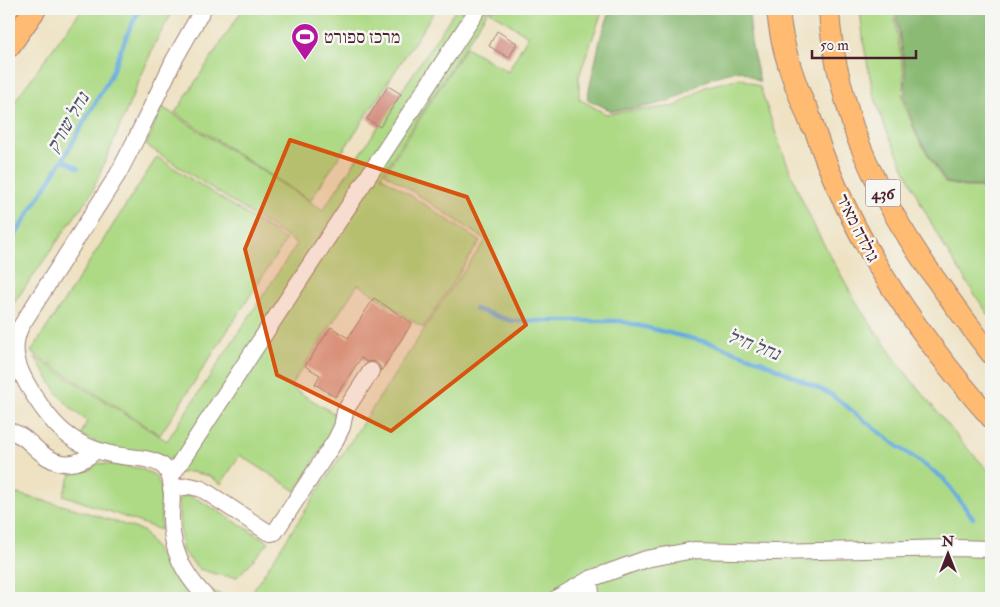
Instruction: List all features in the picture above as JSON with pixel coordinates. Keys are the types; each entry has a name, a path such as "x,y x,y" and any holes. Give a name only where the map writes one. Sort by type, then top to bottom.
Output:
{"highway":[{"path":"9,46 36,9"},
{"path":"778,9 785,52 794,81 812,125"}],"main road":[{"name":"גולדה מאיר","path":"789,9 795,62 802,90 812,125 843,202 888,284 944,361 991,418"},
{"name":"436","path":"829,9 838,73 860,145 878,184 897,220 936,280 991,354"}],"street":[{"path":"203,9 174,60 118,174 21,326 16,341 16,356 22,376 42,409 53,423 68,435 76,441 96,450 117,456 156,462 166,469 170,483 171,526 174,546 189,578 207,598"},
{"path":"170,483 478,9"},
{"path":"170,483 202,489 266,532 275,532 335,441 342,427 348,406 371,371"},
{"path":"9,431 23,437 40,452 58,462 77,463 90,456 96,450"},
{"path":"557,598 590,579 646,559 694,550 773,552 991,549"},
{"path":"590,579 590,598"}],"highlighted area":[{"path":"290,140 467,197 526,325 391,431 277,375 245,249"}],"green space":[{"path":"82,9 174,9 156,41 92,192 9,310 9,109"},
{"name":"מרכז ספורט","path":"243,9 436,9 310,201 175,113"},
{"path":"456,9 489,9 381,176 480,241 423,328 358,284 290,387 335,414 337,420 296,491 240,455 221,484 210,476 192,472 177,473 101,445 81,435 87,421 58,394 35,357 167,441 297,244 146,145 162,107 323,210"},
{"path":"491,9 603,9 579,76 579,99 606,114 676,106 705,87 741,78 760,87 798,191 816,230 860,309 900,366 965,446 991,473 991,598 248,598 448,293 486,240 385,173 466,47 508,72 528,36 490,11"},
{"path":"611,9 749,9 751,43 760,82 741,70 713,77 671,101 639,108 612,111 587,99 601,36"},
{"path":"860,9 896,9 895,20 904,75 902,98 917,137 945,183 964,187 991,188 991,318 945,248 922,206 884,125 873,92 864,46"},
{"path":"898,9 991,9 991,186 965,186 946,182 918,137 904,98 906,75 897,20"},
{"path":"157,157 286,240 160,435 31,352"},
{"path":"98,463 139,468 155,475 161,487 161,530 63,495 72,472 90,470"},
{"path":"9,492 73,508 143,531 173,574 228,598 9,598"},
{"path":"186,495 199,500 269,542 237,577 219,575 199,569 182,551 178,500"}],"building":[{"path":"497,31 517,43 509,58 489,46"},
{"path":"388,86 401,94 380,127 367,119"},
{"path":"374,298 412,323 381,371 380,366 376,362 367,362 361,358 335,397 315,384 320,375 305,366 331,327 348,338"}],"waterway":[{"name":"נחל שורק","path":"9,245 63,159 110,77 129,30 140,9"},
{"path":"63,159 78,168"},
{"name":"נחל חיל","path":"475,309 512,321 620,321 714,344 761,361 832,395 896,445 943,478 973,518"}],"place":[{"name":"מרכז ספורט","path":"305,61"}]}
